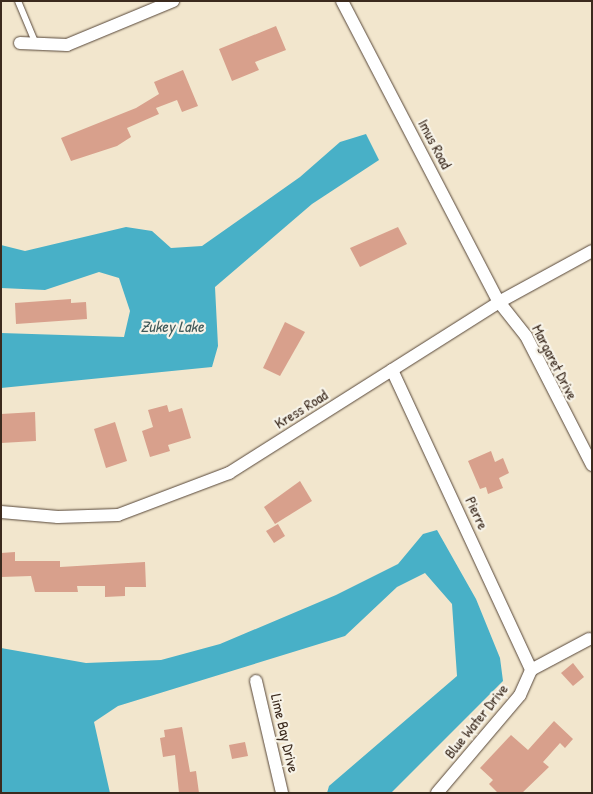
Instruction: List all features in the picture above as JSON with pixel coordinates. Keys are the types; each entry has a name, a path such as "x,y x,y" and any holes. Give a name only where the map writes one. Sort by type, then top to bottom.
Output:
{"street":[{"path":"20,43 67,45 173,1"},
{"name":"Imus Road","path":"342,1 499,302"},
{"name":"Kress Road","path":"1,512 58,517 118,514 166,499 229,473 499,302 592,251"},
{"name":"Margaret Drive","path":"499,302 526,336 592,465"},
{"name":"Pierre","path":"392,370 531,670"},
{"path":"531,670 589,639"},
{"name":"Blue Water Drive","path":"437,793 520,695 531,670"},
{"name":"Lime Bay Drive","path":"256,681 282,793"}],"lane":[{"path":"18,1 36,44"}],"water":[{"name":"Zukey Lake","path":"366,134 379,160 312,204 215,287 218,346 212,367 1,388 1,333 124,337 130,311 119,278 99,272 45,290 1,288 1,245 25,251 126,227 152,231 171,248 202,246 300,177 340,142"},
{"path":"437,530 476,599 500,658 503,681 391,793 327,793 329,786 457,676 452,604 425,573 397,587 345,636 118,706 94,722 110,793 1,793 1,648 86,663 161,660 220,644 336,595 398,564 423,534"}],"building":[{"path":"276,26 286,50 255,62 259,70 232,81 219,49"},
{"path":"183,70 198,106 182,112 177,100 156,108 159,114 127,128 131,137 117,146 71,161 61,138 136,108 159,94 154,82"},
{"path":"398,227 407,244 360,267 350,248"},
{"path":"71,299 71,303 86,302 87,319 16,324 15,303"},
{"path":"285,322 305,332 280,376 263,368"},
{"path":"167,405 169,412 182,408 191,438 168,445 170,451 150,457 142,431 153,427 148,410"},
{"path":"35,412 36,441 1,443 1,414"},
{"path":"115,422 127,461 106,468 94,429"},
{"path":"491,451 495,462 503,458 509,473 499,478 503,488 488,494 486,487 480,489 468,461"},
{"path":"300,481 312,501 275,524 264,507"},
{"path":"278,524 285,536 274,543 266,531"},
{"path":"15,552 15,561 60,561 60,567 145,562 146,587 125,587 125,596 105,597 105,586 77,586 78,592 35,592 31,576 1,577 1,553"},
{"path":"573,663 584,677 573,686 561,673"},
{"path":"554,721 573,739 565,748 560,743 543,762 549,767 522,793 498,793 489,784 493,780 480,768 511,735 528,750"},
{"path":"182,727 190,772 196,771 199,793 179,793 175,755 163,757 160,738 165,737 164,730"},
{"path":"245,742 248,756 232,759 229,745"}]}
